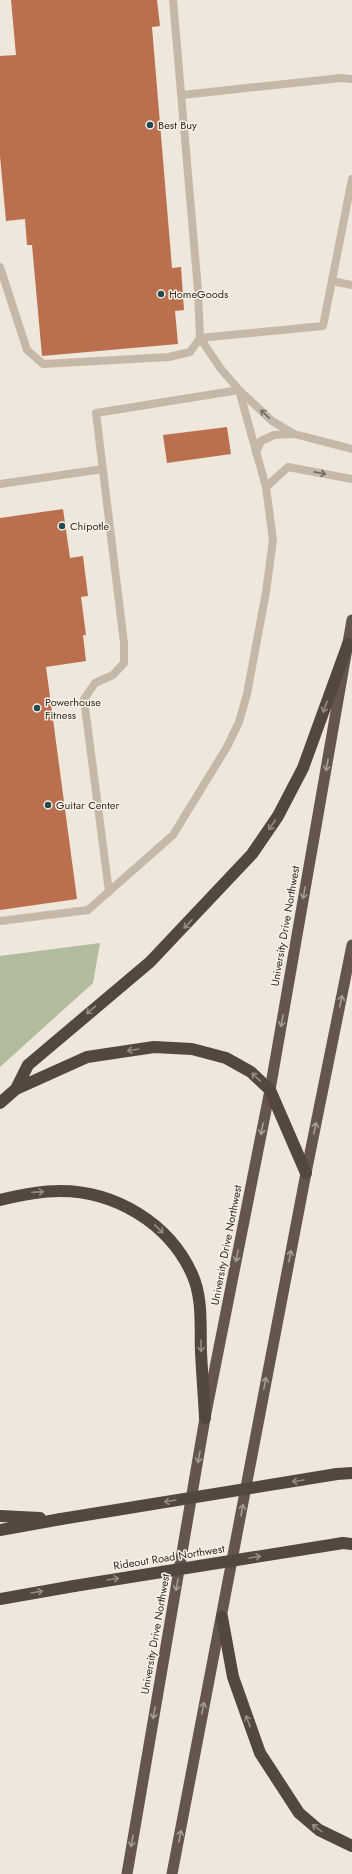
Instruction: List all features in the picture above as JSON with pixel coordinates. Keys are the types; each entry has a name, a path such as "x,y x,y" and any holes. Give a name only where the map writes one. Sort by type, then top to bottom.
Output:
{"highway":[{"name":"University Drive Northwest","path":"127,1874 205,1418 270,1090 352,620"},
{"path":"16,1089 28,1066 150,962 252,854 278,816 303,768 348,644"},
{"path":"172,1874 306,1172 352,945"},
{"path":"0,1103 16,1089 87,1057 154,1046 192,1049 226,1058 251,1072 270,1090 306,1172"},
{"path":"0,1200 27,1193 61,1191 98,1196 127,1207 150,1220 174,1244 192,1274 201,1309 205,1418"},
{"path":"0,1530 337,1474 352,1473"},
{"path":"0,1516 61,1519"},
{"name":"Rideout Road Northwest","path":"0,1599 349,1543"},
{"path":"222,1617 234,1678 260,1753 299,1813 319,1830 352,1846"}],"lane":[{"path":"174,0 198,290 200,338 221,370 239,390 272,421 294,434 352,449"},
{"path":"182,95 340,78 352,79"},
{"path":"0,267 26,350 44,364 169,357 190,352 200,338 324,326 352,179"},
{"path":"332,281 352,285"},
{"path":"0,921 88,910 173,835 227,746 239,722 247,694 273,540 266,487 239,390"},
{"path":"109,892 84,699 95,683 113,675 124,663 124,644 96,413 239,390"},
{"path":"256,453 261,441 274,435 294,434"},
{"path":"266,487 288,466 352,479"},
{"path":"0,484 103,469"}],"green space":[{"path":"100,943 93,983 0,1067 0,956"}],"building":[{"path":"11,0 157,0 160,26 152,27 172,268 181,267 184,310 175,311 178,344 42,356 32,245 27,245 25,219 6,221 0,156 0,56 16,55"},
{"path":"227,427 231,454 167,463 163,435"},
{"path":"63,509 70,558 83,556 88,596 81,597 86,635 83,635 86,661 46,667 77,899 0,910 0,518"}],"place":[{"name":"Best Buy","path":"150,125"},
{"name":"HomeGoods","path":"161,294"},
{"name":"Chipotle","path":"62,526"},
{"name":"Powerhouse Fitness","path":"37,708"},
{"name":"Guitar Center","path":"48,805"}]}
